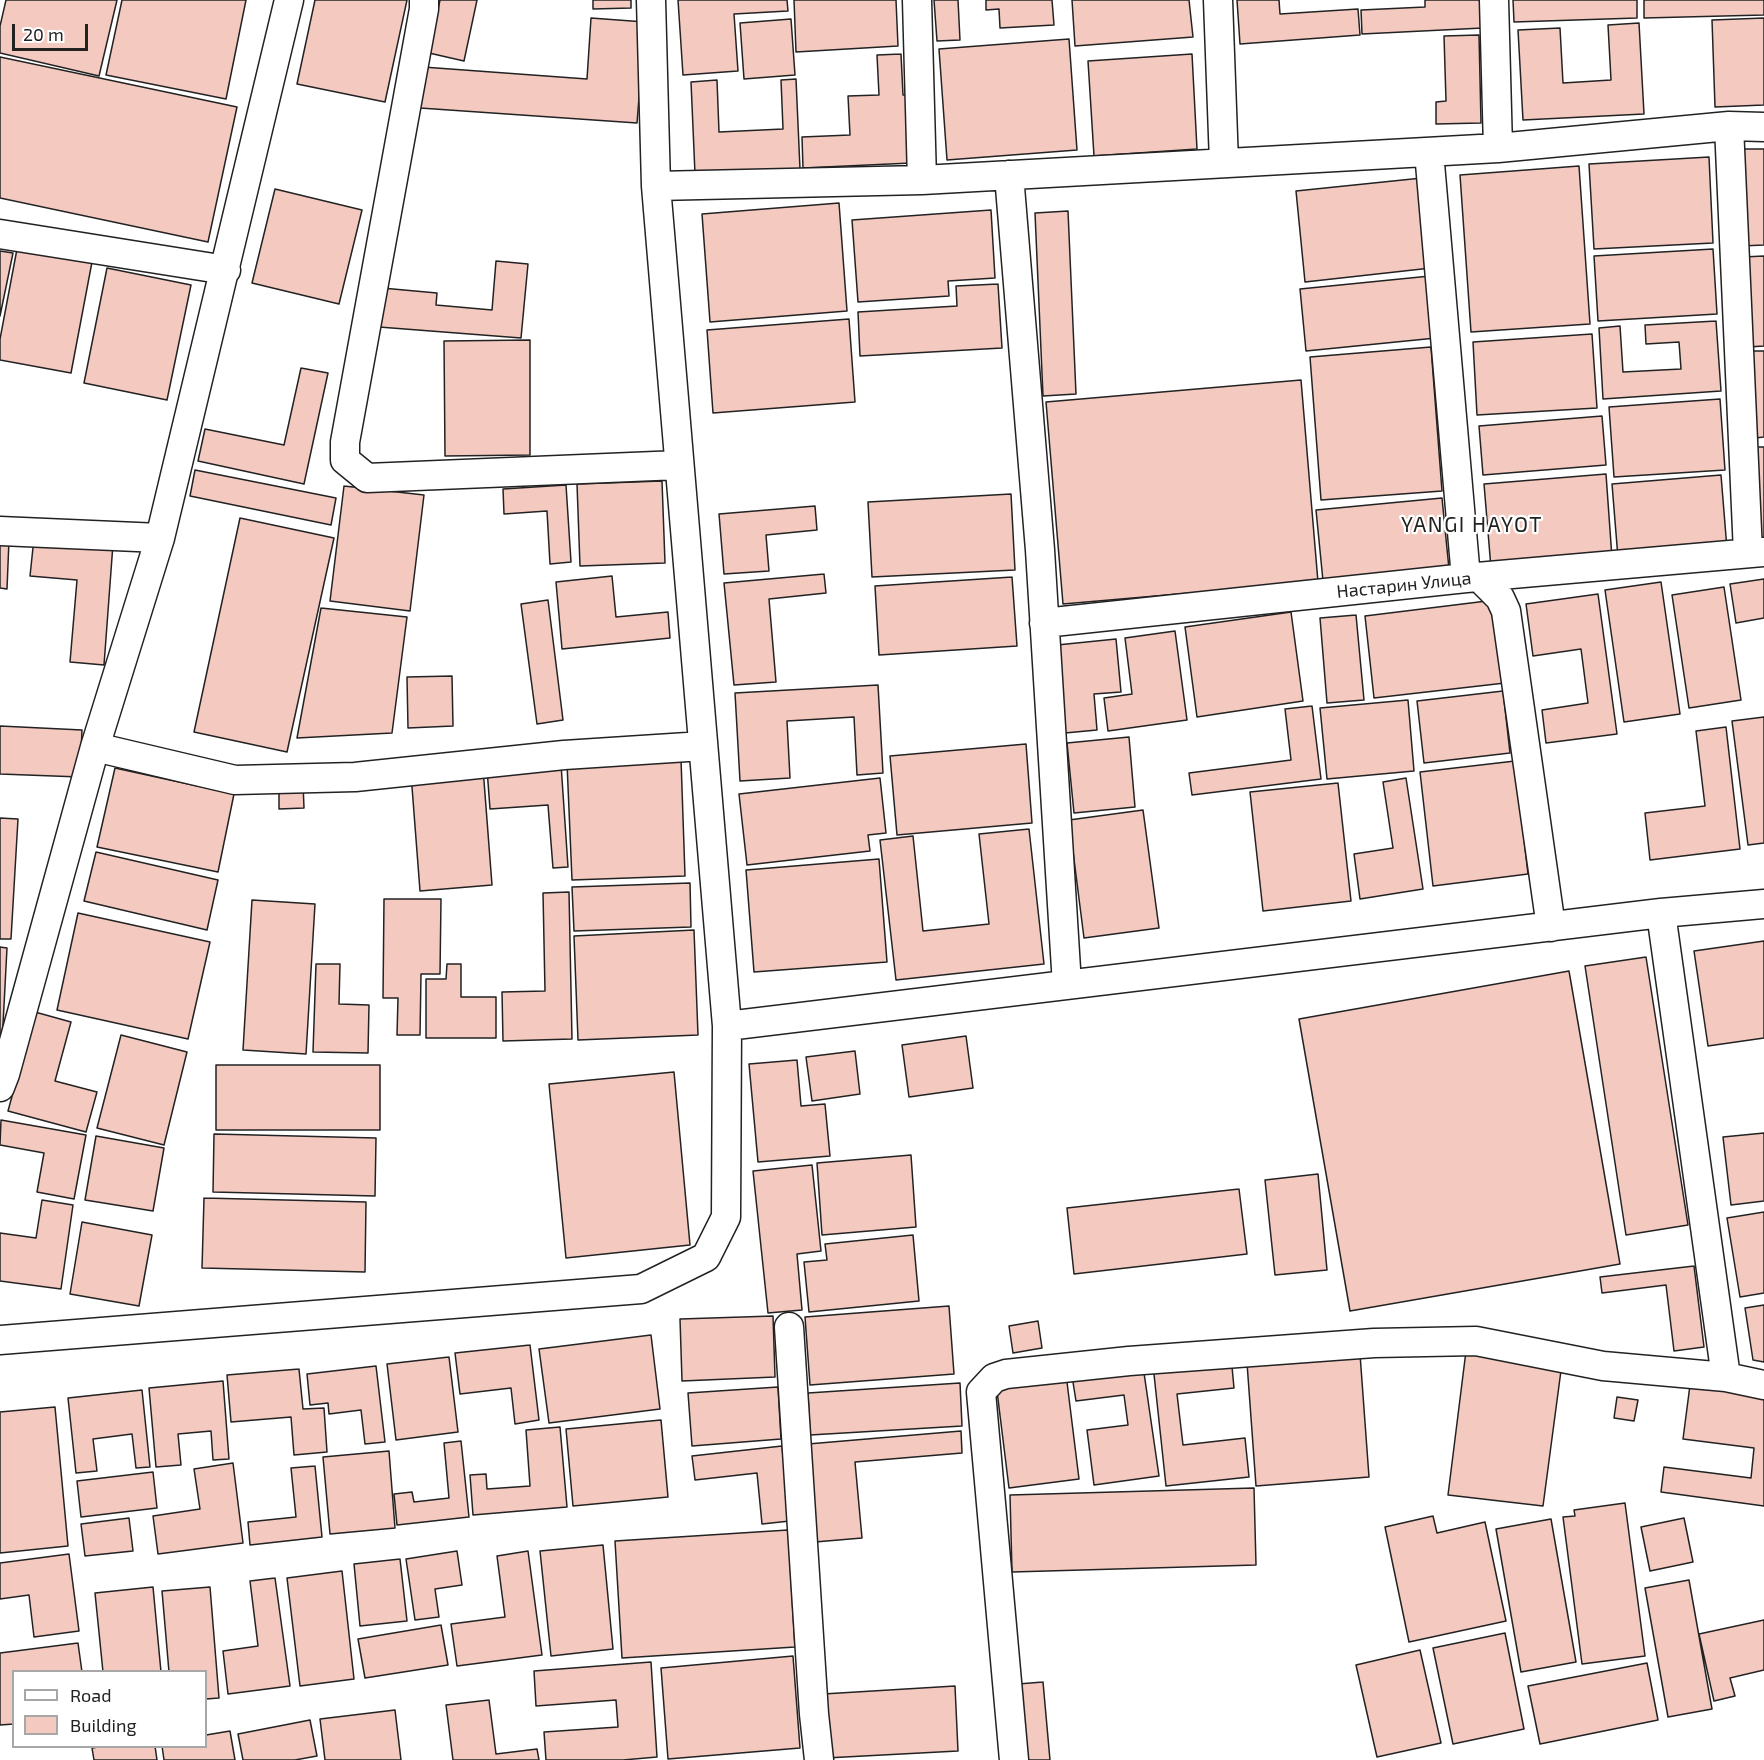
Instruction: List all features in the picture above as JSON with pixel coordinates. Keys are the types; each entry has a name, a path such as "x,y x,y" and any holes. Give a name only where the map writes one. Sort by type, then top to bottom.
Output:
{"street":[{"path":"0,1087 95,747 160,538 289,0"},
{"path":"424,0 345,442 345,460 366,478 679,465"},
{"path":"0,1340 641,1289 706,1257 726,1217 727,1026 656,186 651,0"},
{"path":"917,0 922,180"},
{"path":"1218,0 1224,163"},
{"path":"1494,0 1498,148"},
{"path":"656,186 922,180 1498,148 1729,126 1764,128"},
{"path":"1729,126 1756,552"},
{"path":"1429,152 1473,578 1500,598 1506,611 1551,927"},
{"path":"1010,175 1040,550 1067,985"},
{"path":"0,234 226,270"},
{"path":"0,531 160,538"},
{"name":"Настарин Улица","path":"1044,623 1473,578 1756,552"},
{"path":"95,747 235,780 355,777 564,755 703,746"},
{"path":"727,1026 1661,913 1764,904"},
{"path":"1661,913 1726,1377"},
{"path":"789,1327 814,1714 819,1760"},
{"path":"1014,1760 981,1392 994,1378 1006,1374 1129,1360 1374,1343 1476,1341 1603,1366 1726,1377 1764,1385"}],"building":[{"path":"6,0 117,0 99,76 0,53 0,26"},
{"path":"122,0 246,0 226,99 106,75"},
{"path":"315,0 407,0 385,102 297,84"},
{"path":"440,0 477,0 464,61 429,53"},
{"path":"593,0 631,0 631,8 593,9"},
{"path":"678,0 787,0 788,11 734,14 738,71 683,75"},
{"path":"794,0 896,0 898,46 796,52"},
{"path":"934,0 958,0 960,40 937,41"},
{"path":"986,0 1052,0 1054,25 1000,28 999,9 986,10"},
{"path":"1072,0 1189,0 1193,37 1075,46"},
{"path":"1237,0 1279,0 1280,14 1358,9 1360,35 1240,44"},
{"path":"1425,0 1481,0 1483,28 1362,34 1361,10 1425,7"},
{"path":"1513,0 1637,0 1637,18 1514,22"},
{"path":"1644,0 1764,0 1764,15 1644,18"},
{"path":"591,18 645,22 637,123 420,108 423,67 587,79"},
{"path":"1764,18 1764,105 1715,107 1712,20"},
{"path":"791,19 795,75 744,79 740,23"},
{"path":"1639,23 1644,114 1523,120 1518,30 1560,28 1563,83 1611,80 1608,25"},
{"path":"1479,35 1481,123 1436,124 1436,102 1446,101 1444,36"},
{"path":"1069,39 1077,150 947,160 939,49"},
{"path":"901,54 903,95 908,95 911,163 803,168 802,137 850,135 848,96 879,95 877,55"},
{"path":"1192,54 1197,149 1094,156 1088,61"},
{"path":"0,57 237,107 208,242 0,198"},
{"path":"796,79 800,169 695,174 691,82 717,80 719,132 783,129 781,80"},
{"path":"1740,149 1764,149 1764,245 1741,246"},
{"path":"1709,157 1713,243 1594,249 1589,164"},
{"path":"1579,166 1590,324 1471,332 1460,175"},
{"path":"1422,178 1431,268 1305,282 1296,191"},
{"path":"275,189 362,210 339,304 252,283"},
{"path":"839,203 847,311 710,322 702,214"},
{"path":"991,210 995,278 948,281 949,296 858,302 852,220"},
{"path":"1068,211 1076,394 1043,396 1035,213"},
{"path":"17,249 92,262 71,373 0,360 0,339"},
{"path":"1713,249 1717,314 1598,321 1594,256"},
{"path":"0,251 13,253 0,316"},
{"path":"1764,256 1764,346 1748,347 1743,257"},
{"path":"496,261 528,264 521,338 379,327 382,288 437,293 436,305 492,310"},
{"path":"107,268 191,285 167,400 84,383"},
{"path":"1430,276 1436,338 1306,351 1300,289"},
{"path":"998,284 1002,348 860,356 858,312 957,306 956,286"},
{"path":"849,319 855,402 713,413 707,330"},
{"path":"1716,321 1721,391 1603,399 1599,328 1620,326 1623,372 1681,369 1679,342 1646,344 1645,325"},
{"path":"1592,334 1597,408 1477,415 1473,342"},
{"path":"530,340 530,455 445,456 444,341"},
{"path":"1431,347 1442,491 1321,500 1310,357"},
{"path":"1749,351 1764,351 1764,437 1755,438"},
{"path":"301,368 328,373 304,484 198,461 205,429 284,445"},
{"path":"1301,380 1318,582 1063,604 1046,402"},
{"path":"1720,399 1725,470 1614,477 1609,407"},
{"path":"1602,416 1606,465 1483,475 1479,426"},
{"path":"1754,447 1764,447 1764,539 1761,539"},
{"path":"195,470 336,498 331,525 190,496"},
{"path":"1606,474 1612,558 1491,568 1484,484"},
{"path":"1721,475 1727,549 1618,558 1612,484"},
{"path":"662,481 665,563 580,566 577,484"},
{"path":"566,485 571,562 550,564 547,511 504,514 503,489"},
{"path":"344,486 424,495 410,611 330,601"},
{"path":"1011,494 1015,570 872,577 868,502"},
{"path":"1442,498 1449,569 1323,581 1316,510"},
{"path":"815,506 817,530 766,535 769,571 724,574 719,514"},
{"path":"240,518 334,538 287,752 194,732"},
{"path":"34,538 113,544 104,665 70,662 77,580 30,576"},
{"path":"0,540 9,540 7,589 0,588"},
{"path":"824,574 826,593 769,599 776,682 734,685 724,583"},
{"path":"612,576 616,617 668,612 670,638 562,649 556,582"},
{"path":"1012,577 1017,646 879,655 875,586"},
{"path":"1764,579 1764,618 1736,623 1730,584"},
{"path":"1661,582 1680,714 1624,722 1605,590"},
{"path":"1724,587 1741,700 1689,708 1672,595"},
{"path":"1598,594 1617,734 1546,743 1542,710 1588,703 1581,649 1533,656 1526,604"},
{"path":"548,600 563,720 537,724 521,604"},
{"path":"1495,600 1505,683 1374,698 1365,616"},
{"path":"321,608 407,617 392,733 297,738"},
{"path":"1291,612 1303,701 1197,717 1185,627"},
{"path":"1356,615 1364,700 1327,703 1320,618"},
{"path":"1175,631 1187,720 1108,731 1104,698 1132,694 1125,638"},
{"path":"1116,639 1121,692 1094,694 1097,730 1065,733 1057,645"},
{"path":"452,676 453,726 408,728 407,677"},
{"path":"878,685 883,773 857,775 854,717 787,721 790,778 740,781 735,693"},
{"path":"1503,691 1510,753 1424,763 1417,701"},
{"path":"1408,700 1414,771 1327,779 1320,708"},
{"path":"1312,706 1321,779 1192,795 1189,773 1291,760 1285,709"},
{"path":"1764,717 1764,843 1748,845 1732,721"},
{"path":"0,726 82,730 80,777 0,774"},
{"path":"1726,727 1740,849 1650,860 1645,813 1705,806 1696,731"},
{"path":"1129,737 1135,807 1074,813 1067,743"},
{"path":"1026,744 1032,823 897,835 890,756"},
{"path":"681,759 685,876 572,880 567,763"},
{"path":"1515,761 1528,874 1433,886 1420,772"},
{"path":"561,764 568,867 553,868 548,805 490,809 487,769"},
{"path":"115,768 234,794 218,872 97,847"},
{"path":"483,768 492,885 420,891 411,774"},
{"path":"880,778 886,833 868,835 870,851 747,865 739,794"},
{"path":"1406,778 1423,889 1360,899 1354,854 1393,848 1383,782"},
{"path":"303,783 304,808 279,809 279,784"},
{"path":"1338,783 1351,901 1263,911 1250,792"},
{"path":"1143,810 1159,928 1084,938 1069,820"},
{"path":"0,818 18,819 11,939 0,939"},
{"path":"1029,829 1044,964 896,980 880,840 913,836 923,931 989,924 979,834"},
{"path":"96,852 218,880 207,930 84,901"},
{"path":"879,859 887,962 754,972 746,870"},
{"path":"690,883 691,927 574,931 572,887"},
{"path":"569,892 572,1039 503,1041 502,992 545,991 543,893"},
{"path":"384,899 441,899 440,974 421,974 420,1035 397,1035 398,998 383,998"},
{"path":"252,900 315,904 306,1054 243,1050"},
{"path":"78,913 210,942 188,1039 57,1010"},
{"path":"694,930 698,1035 578,1040 574,936"},
{"path":"1764,941 1764,1038 1708,1046 1694,951"},
{"path":"0,947 7,948 1,1063 0,1063"},
{"path":"1646,957 1688,1225 1626,1235 1585,966"},
{"path":"316,964 340,964 339,1004 369,1005 368,1053 313,1052"},
{"path":"447,964 461,964 461,997 496,997 496,1038 426,1038 426,979 446,979"},
{"path":"1569,971 1620,1264 1350,1311 1299,1019"},
{"path":"35,1012 71,1022 55,1081 97,1092 86,1132 8,1111"},
{"path":"121,1035 187,1052 164,1145 97,1128"},
{"path":"966,1036 973,1088 909,1097 902,1045"},
{"path":"855,1051 860,1094 812,1101 806,1057"},
{"path":"797,1060 801,1106 825,1104 830,1156 758,1162 749,1064"},
{"path":"216,1065 380,1065 380,1130 216,1130"},
{"path":"674,1072 690,1245 566,1258 549,1084"},
{"path":"1,1120 86,1135 74,1199 37,1192 44,1153 0,1145"},
{"path":"1764,1133 1764,1201 1731,1205 1723,1137"},
{"path":"214,1134 376,1138 375,1196 213,1192"},
{"path":"96,1136 164,1148 153,1211 85,1200"},
{"path":"911,1155 916,1227 822,1235 817,1163"},
{"path":"812,1165 821,1251 797,1254 802,1310 768,1313 753,1171"},
{"path":"1318,1174 1327,1270 1275,1275 1265,1180"},
{"path":"1239,1189 1247,1254 1074,1274 1067,1208"},
{"path":"204,1198 366,1202 365,1272 202,1268"},
{"path":"42,1200 73,1205 61,1289 0,1281 0,1233 36,1238"},
{"path":"1764,1212 1764,1293 1740,1297 1727,1218"},
{"path":"82,1222 152,1235 139,1306 70,1294"},
{"path":"913,1235 919,1301 809,1312 804,1262 827,1260 825,1244"},
{"path":"1694,1266 1704,1347 1674,1351 1666,1285 1602,1293 1600,1277"},
{"path":"1764,1305 1764,1362 1753,1360 1745,1308"},
{"path":"949,1306 954,1374 810,1385 805,1317"},
{"path":"773,1316 775,1377 682,1381 680,1319"},
{"path":"1038,1321 1042,1348 1013,1353 1009,1326"},
{"path":"651,1335 660,1409 549,1423 539,1349"},
{"path":"530,1345 539,1420 515,1424 511,1388 460,1394 455,1353"},
{"path":"1466,1351 1562,1363 1543,1506 1448,1495"},
{"path":"1360,1354 1369,1477 1256,1486 1247,1363"},
{"path":"1231,1356 1234,1388 1177,1394 1183,1445 1245,1438 1249,1477 1166,1486 1153,1365"},
{"path":"449,1357 458,1432 396,1440 387,1364"},
{"path":"376,1366 385,1442 365,1444 361,1410 329,1414 328,1403 310,1405 307,1374"},
{"path":"1143,1366 1159,1476 1094,1485 1087,1430 1128,1425 1124,1395 1076,1401 1072,1376"},
{"path":"299,1369 303,1409 324,1408 327,1452 294,1455 291,1417 231,1422 227,1375"},
{"path":"1066,1374 1079,1479 1009,1488 996,1383"},
{"path":"223,1381 229,1459 213,1460 211,1431 178,1434 181,1465 156,1467 149,1388"},
{"path":"960,1383 962,1426 810,1435 808,1393"},
{"path":"1690,1385 1764,1395 1764,1506 1661,1492 1664,1467 1751,1478 1754,1448 1683,1439"},
{"path":"778,1387 781,1439 692,1446 688,1393"},
{"path":"142,1390 150,1467 136,1468 132,1434 93,1439 97,1471 76,1473 68,1398"},
{"path":"1617,1397 1638,1400 1634,1421 1614,1418"},
{"path":"55,1407 68,1546 0,1553 0,1412"},
{"path":"661,1420 668,1497 573,1506 566,1429"},
{"path":"560,1427 567,1507 473,1515 470,1475 486,1474 487,1489 530,1486 526,1430"},
{"path":"961,1431 962,1453 855,1462 862,1538 815,1542 808,1444"},
{"path":"461,1441 469,1517 397,1525 394,1494 412,1492 414,1502 449,1498 444,1443"},
{"path":"782,1446 790,1521 762,1524 757,1473 695,1480 692,1456"},
{"path":"389,1451 395,1528 330,1534 323,1457"},
{"path":"233,1463 243,1543 158,1554 153,1516 200,1509 194,1469"},
{"path":"315,1466 322,1537 250,1545 248,1522 296,1517 291,1468"},
{"path":"153,1472 157,1508 81,1517 77,1481"},
{"path":"1254,1488 1256,1565 1012,1572 1010,1495"},
{"path":"1625,1503 1645,1656 1582,1664 1563,1517 1575,1516 1574,1510"},
{"path":"1433,1516 1437,1533 1485,1522 1506,1621 1409,1642 1385,1527"},
{"path":"129,1518 133,1551 85,1556 81,1524"},
{"path":"1684,1518 1693,1562 1650,1571 1641,1527"},
{"path":"1551,1519 1576,1662 1521,1672 1496,1529"},
{"path":"788,1530 795,1647 622,1658 615,1541"},
{"path":"603,1545 613,1649 551,1656 540,1551"},
{"path":"457,1551 462,1585 435,1589 439,1617 415,1620 406,1559"},
{"path":"528,1551 542,1655 457,1666 451,1624 505,1617 497,1556"},
{"path":"69,1554 79,1631 34,1637 29,1595 0,1599 0,1563"},
{"path":"400,1559 407,1621 360,1626 354,1564"},
{"path":"342,1571 354,1679 300,1686 287,1578"},
{"path":"275,1578 290,1686 228,1694 223,1651 258,1646 250,1581"},
{"path":"1689,1580 1712,1709 1668,1717 1645,1588"},
{"path":"153,1587 161,1670 103,1670 95,1593"},
{"path":"210,1587 219,1698 207,1699 207,1670 169,1670 162,1591"},
{"path":"1764,1620 1764,1670 1730,1678 1735,1696 1714,1701 1699,1634"},
{"path":"441,1625 448,1665 365,1678 358,1639"},
{"path":"1505,1633 1524,1729 1453,1744 1433,1648"},
{"path":"78,1643 82,1670 12,1670 12,1724 0,1725 0,1653"},
{"path":"1420,1650 1441,1743 1377,1757 1356,1665"},
{"path":"793,1656 800,1748 668,1759 661,1668"},
{"path":"651,1662 657,1757 623,1760 546,1760 544,1732 618,1727 616,1700 536,1706 534,1671"},
{"path":"1647,1663 1658,1720 1540,1744 1528,1686"},
{"path":"1043,1682 1050,1760 1025,1760 1018,1684"},
{"path":"955,1686 958,1751 826,1758 823,1694"},
{"path":"489,1700 496,1754 537,1749 539,1760 453,1760 446,1705"},
{"path":"395,1710 401,1760 325,1760 320,1719"},
{"path":"310,1720 317,1756 295,1760 243,1760 238,1734"},
{"path":"230,1731 235,1760 164,1760 162,1748 207,1748 207,1735"},
{"path":"92,1748 155,1748 157,1760 94,1760"}],"district":[{"name":"YANGI HAYOT","path":"1472,525"}]}
